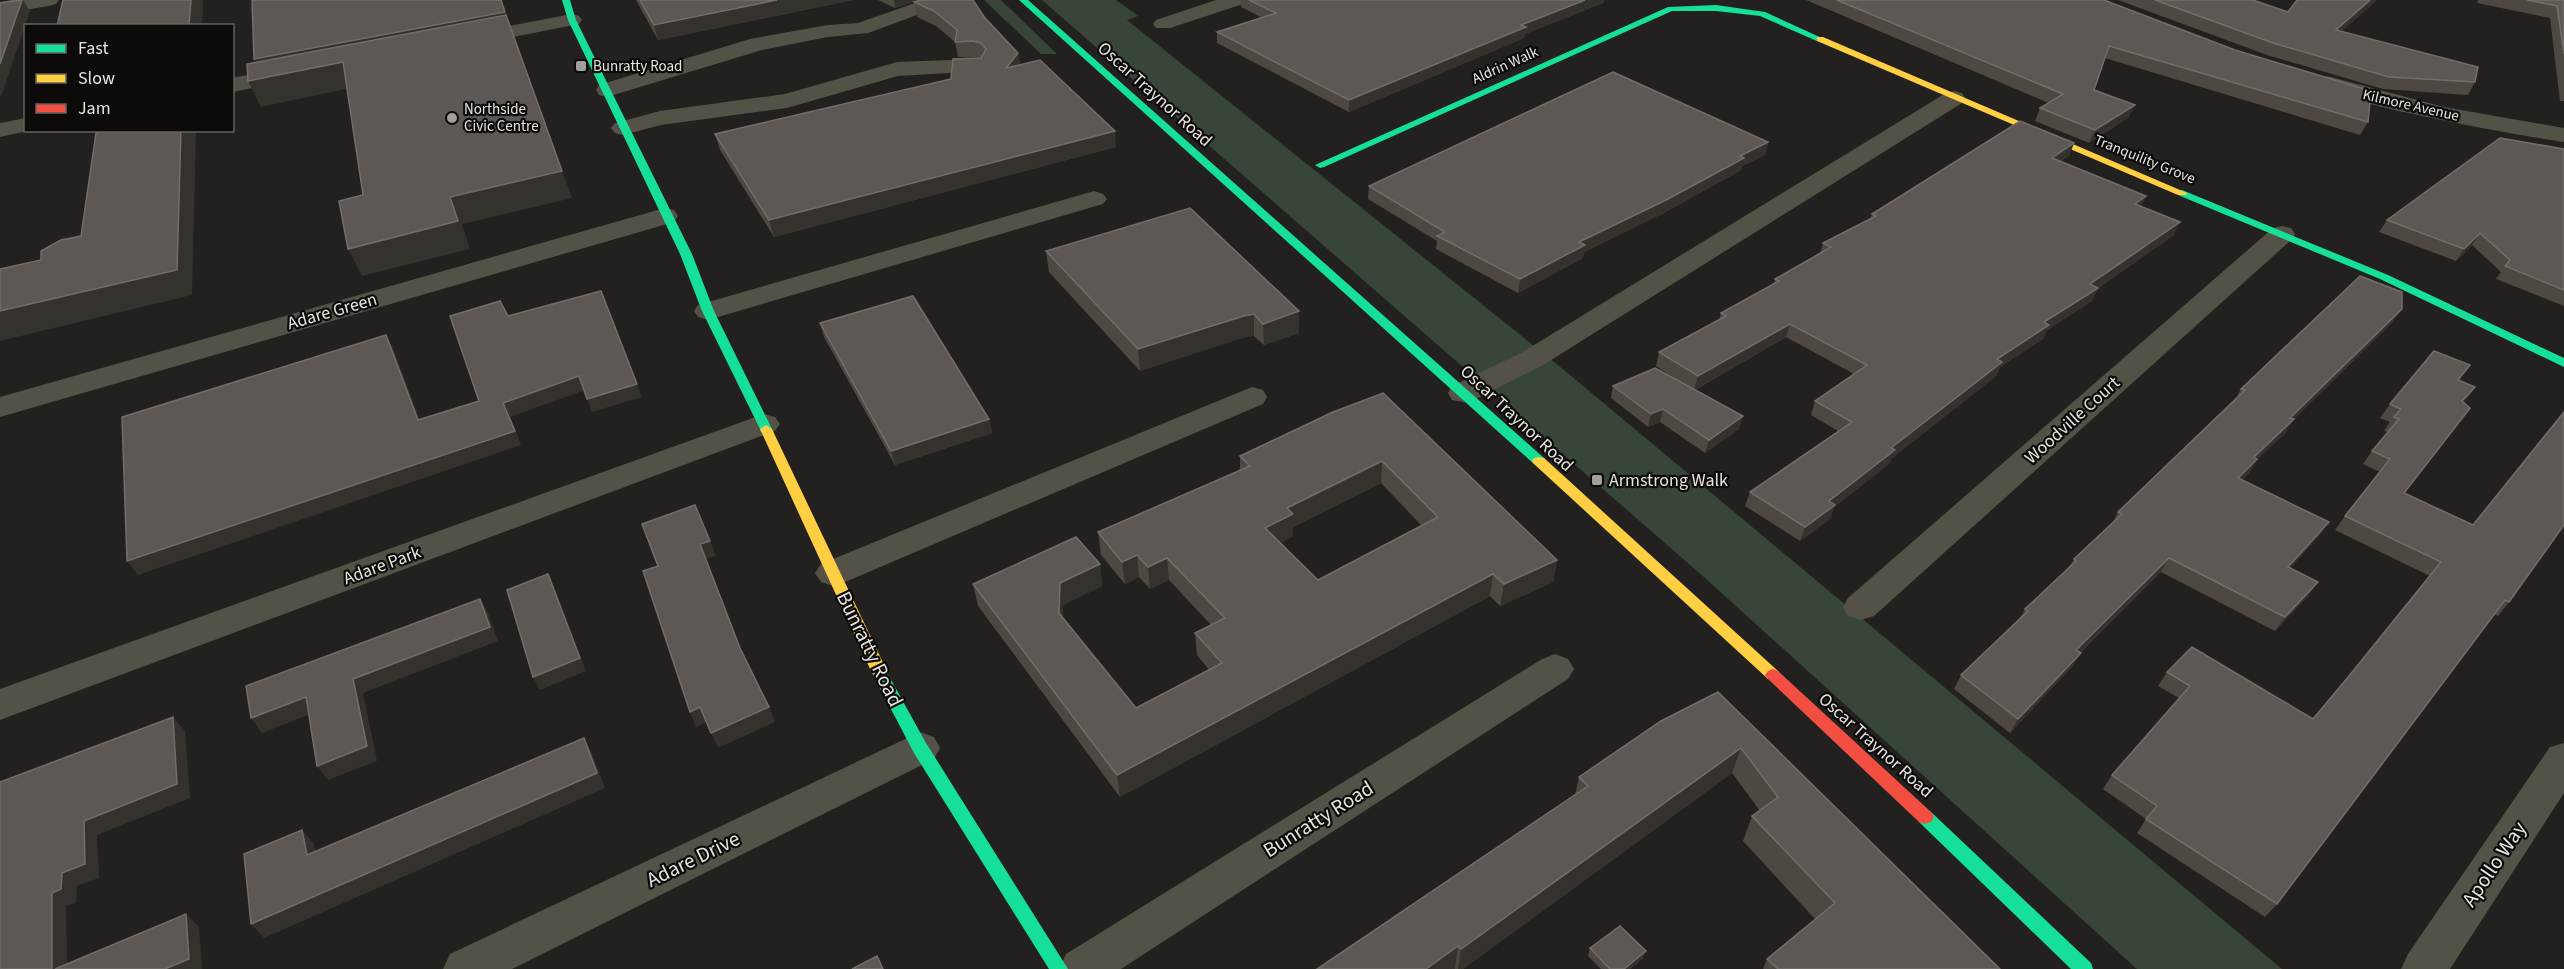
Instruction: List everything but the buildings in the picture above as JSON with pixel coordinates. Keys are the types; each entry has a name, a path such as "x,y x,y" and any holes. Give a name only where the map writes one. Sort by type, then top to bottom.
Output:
{"street":[{"path":"0,8 49,0"},
{"name":"Oscar Traynor Road","path":"1023,0 1463,393 1923,812 2084,969"},
{"path":"1163,24 1236,0"},
{"name":"Tranquility Grove","path":"1707,5 1732,7 1762,14 1954,98 2384,278 2564,363"},
{"name":"Aldrin Walk","path":"1320,165 1671,9 1707,5"},
{"path":"607,90 758,44 828,31 861,29 918,8"},
{"path":"448,44 569,10"},
{"name":"Bunratty Road","path":"569,10 665,216 686,254 708,311 764,424 876,665 920,748 1059,969"},
{"path":"623,128 660,118 787,101 897,69 975,66"},
{"path":"234,85 310,70"},
{"name":"Kilmore Avenue","path":"2305,76 2358,93 2479,121 2564,135"},
{"path":"1463,393 1532,359 1954,98"},
{"path":"0,130 24,125"},
{"path":"708,311 1094,200"},
{"name":"Adare Green","path":"0,407 665,216"},
{"name":"Woodville Court","path":"1861,607 2282,234"},
{"name":"Bunratty Road","path":"833,573 1252,397"},
{"name":"Adare Park","path":"0,705 764,424"},
{"name":"Bunratty Road","path":"1082,969 1555,669"},
{"name":"Adare Drive","path":"466,969 920,748"},
{"name":"Apollo Way","path":"2424,969 2564,759"}],"green space":[{"path":"984,0 1001,0 1057,54 1041,54"},
{"path":"1042,0 1116,0 1138,16 1127,20 1564,370 2282,969 2137,969 1705,578"}],"traffic: fast":[{"path":"566,0 572,20 686,254 708,311 766,429"},
{"path":"1023,0 1539,461"},
{"path":"1320,165 1671,9 1716,8 1762,14 1820,39"},
{"path":"2182,193 2384,277 2564,363"},
{"path":"879,671 920,748 1059,969"},
{"path":"1925,817 2084,969"}],"traffic: slow":[{"path":"1820,39 2182,193"},
{"path":"766,429 879,671"},
{"path":"1539,461 1773,675"}],"traffic: jam":[{"path":"1773,675 1925,817"}],"place":[{"name":"Bunratty Road","path":"581,66"},
{"name":"Northside Civic Centre","path":"452,118"},
{"name":"Armstrong Walk","path":"1597,480"}]}
